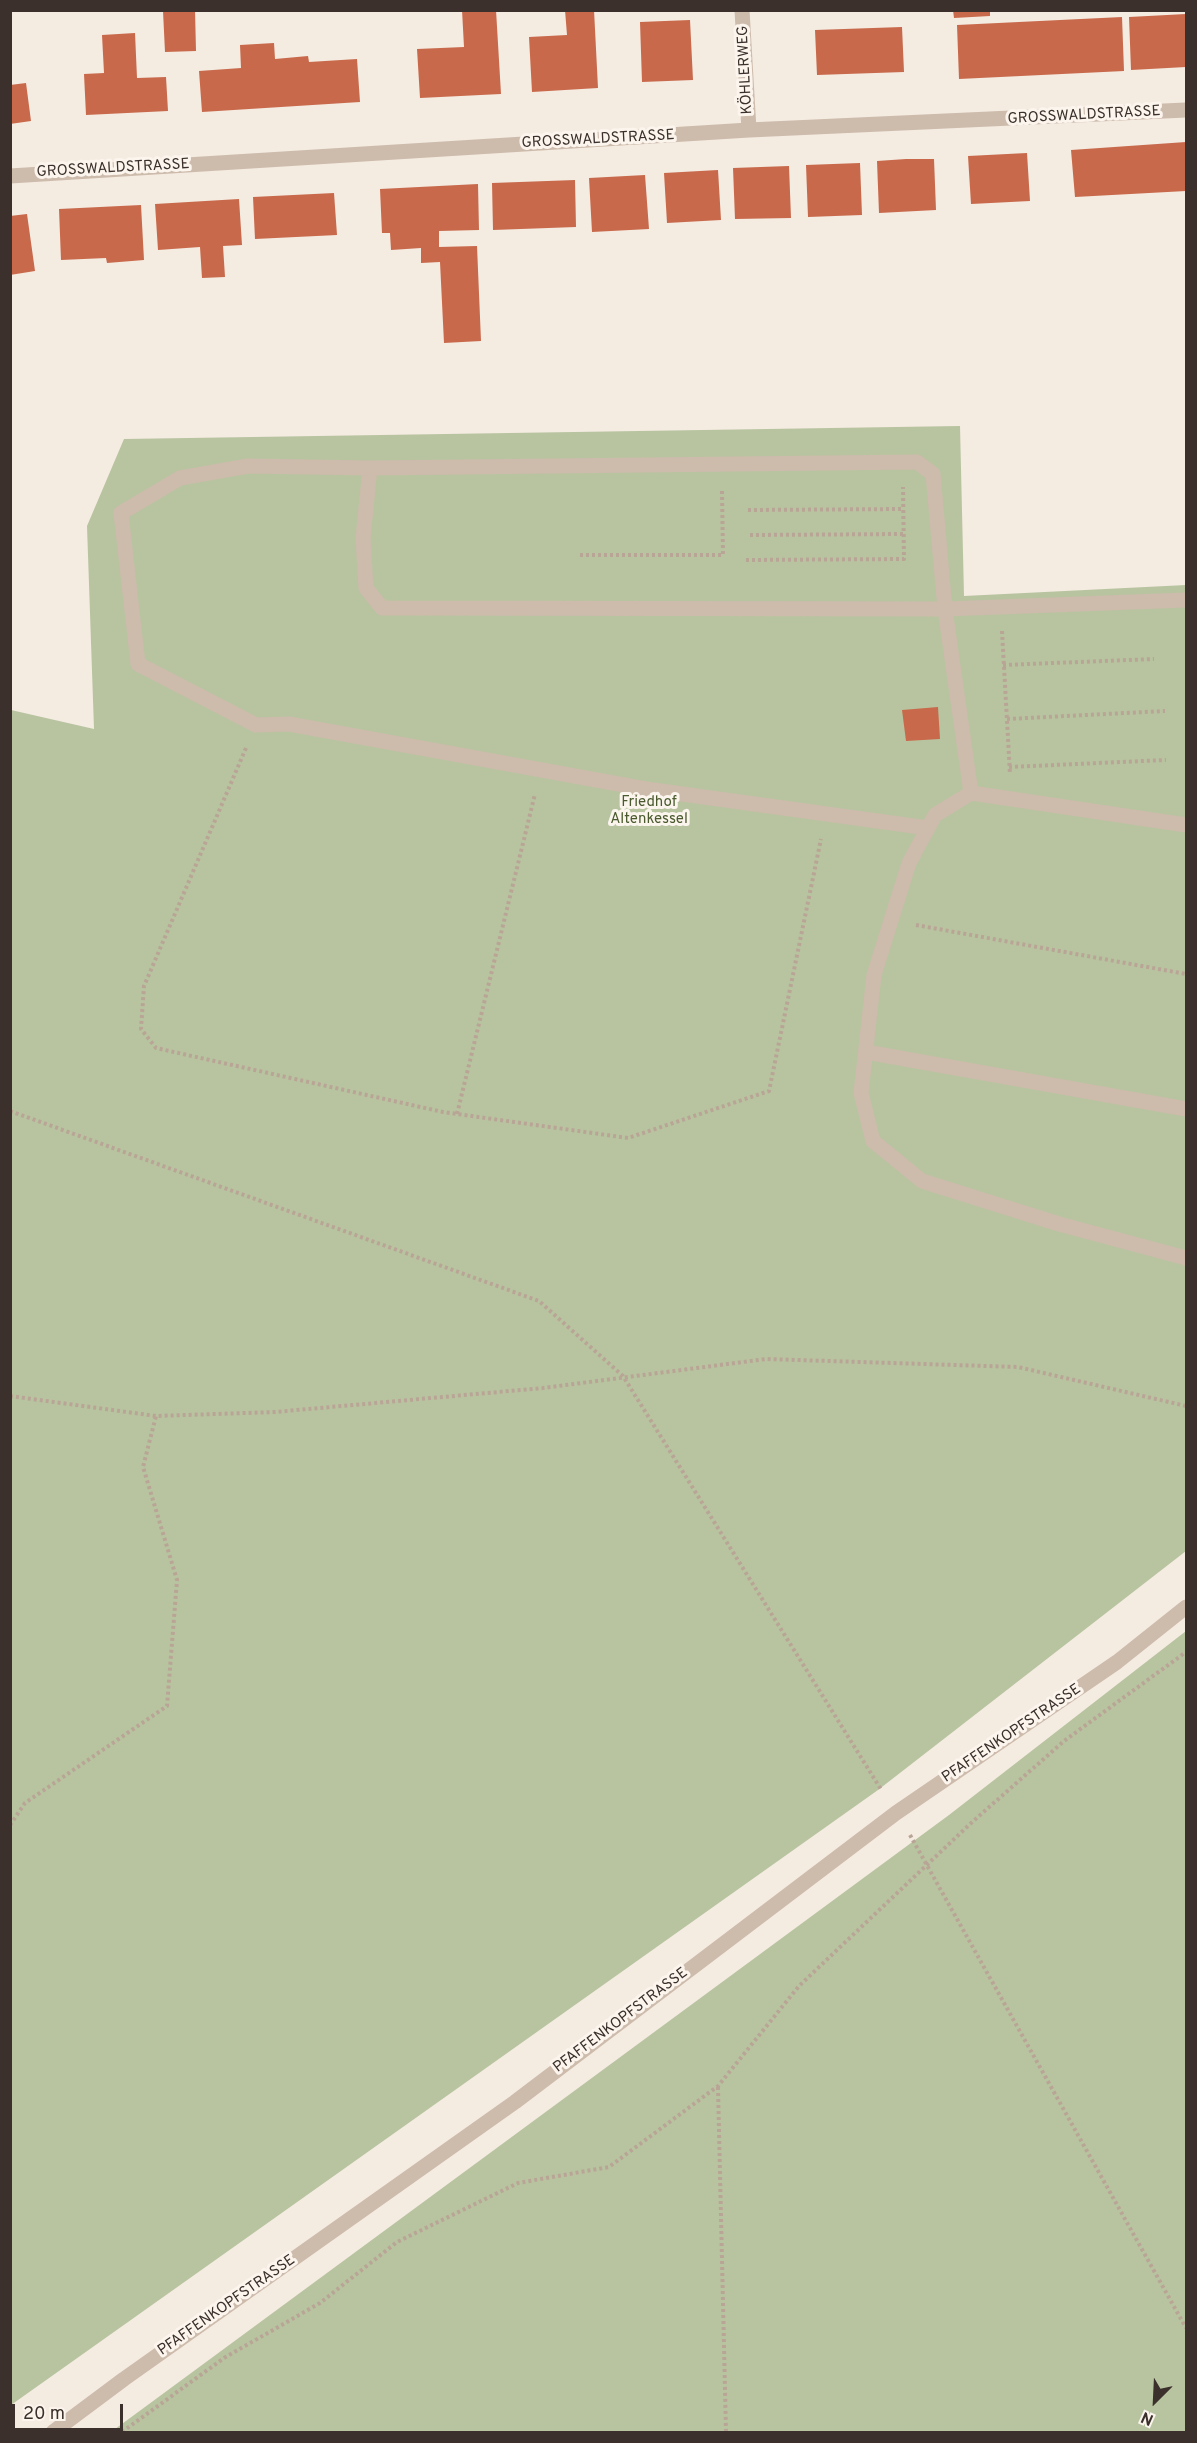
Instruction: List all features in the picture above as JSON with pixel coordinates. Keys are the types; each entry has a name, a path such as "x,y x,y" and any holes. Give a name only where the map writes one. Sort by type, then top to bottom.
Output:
{"street":[{"name":"KÖHLERWEG","path":"742,10 749,130"},
{"name":"GROSSWALDSTRASSE","path":"10,176 749,130 1186,110"},
{"path":"928,828 646,789 289,724 256,725 138,664 122,513 180,478 248,466 370,468 917,462 933,474 945,609 971,793"},
{"path":"370,468 363,538 366,588 382,608 945,609 1186,600"},
{"path":"1186,825 971,793 935,815 909,863 874,975 861,1093 873,1141 922,1181 1059,1224 1186,1258"},
{"path":"866,1052 1186,1109"},
{"name":"PFAFFENKOPFSTRASSE","path":"53,2433 124,2379 515,2102 896,1813 1117,1662 1186,1607"}],"path":[{"path":"746,560 904,559 902,462"},
{"path":"580,555 723,555 721,463"},
{"path":"748,510 903,509"},
{"path":"750,535 904,534"},
{"path":"1000,606 1011,798"},
{"path":"1004,665 1154,659"},
{"path":"1007,719 1165,711"},
{"path":"256,725 144,986 141,1029 156,1048 457,1114 628,1138 769,1091 826,814"},
{"path":"1009,766 1166,760"},
{"path":"457,1114 541,770"},
{"path":"891,921 1186,974"},
{"path":"10,1111 539,1301 622,1376 896,1813"},
{"path":"10,1396 156,1416 275,1412 543,1388 766,1359 1018,1367 1186,1406"},
{"path":"10,1825 26,1803 167,1706 177,1580 143,1467 156,1416"},
{"path":"122,2433 224,2358 320,2303 397,2242 518,2183 609,2167 718,2086 799,1986 928,1862 1064,1741 1186,1652"},
{"path":"928,1862 1186,2328"},
{"path":"718,2086 726,2433"}],"green space":[{"name":"Friedhof Altenkessel","path":"960,426 964,596 1186,585 1186,1551 878,1790 11,2405 11,710 94,729 87,526 124,439"},
{"path":"1186,1631 1186,2432 111,2432 949,1815"}],"building":[{"path":"195,10 196,51 165,52 163,11"},
{"path":"462,10 496,10 501,94 420,98 417,49 464,47"},
{"path":"565,10 594,10 598,88 532,92 529,37 567,35"},
{"path":"953,10 990,10 990,16 954,18"},
{"path":"1186,14 1186,67 1131,70 1129,17"},
{"path":"1122,17 1124,71 959,79 957,25"},
{"path":"690,20 693,80 642,82 640,22"},
{"path":"902,27 904,72 817,75 815,30"},
{"path":"135,33 137,78 166,77 168,111 86,115 84,74 104,73 102,35"},
{"path":"274,43 275,59 308,56 309,62 357,59 360,102 202,112 199,71 241,68 240,45"},
{"path":"26,83 31,121 10,124 10,85"},
{"path":"1186,142 1186,191 1075,197 1071,150"},
{"path":"1027,153 1030,201 971,204 968,156"},
{"path":"934,159 936,210 879,213 877,161"},
{"path":"860,163 862,215 808,217 806,165"},
{"path":"789,166 791,218 735,219 733,168"},
{"path":"718,170 721,220 667,223 664,173"},
{"path":"645,175 649,229 592,232 589,178"},
{"path":"575,180 576,227 493,230 492,183"},
{"path":"478,184 479,230 439,231 439,247 477,246 481,341 444,343 440,262 421,263 421,248 391,250 390,233 382,233 380,189"},
{"path":"334,193 337,235 255,239 253,197"},
{"path":"239,199 242,245 223,246 225,277 202,278 200,247 158,250 155,204"},
{"path":"141,205 144,260 107,263 106,258 61,260 59,209"},
{"path":"27,214 35,271 10,275 10,216"},
{"path":"938,707 940,739 906,741 902,710"}]}
